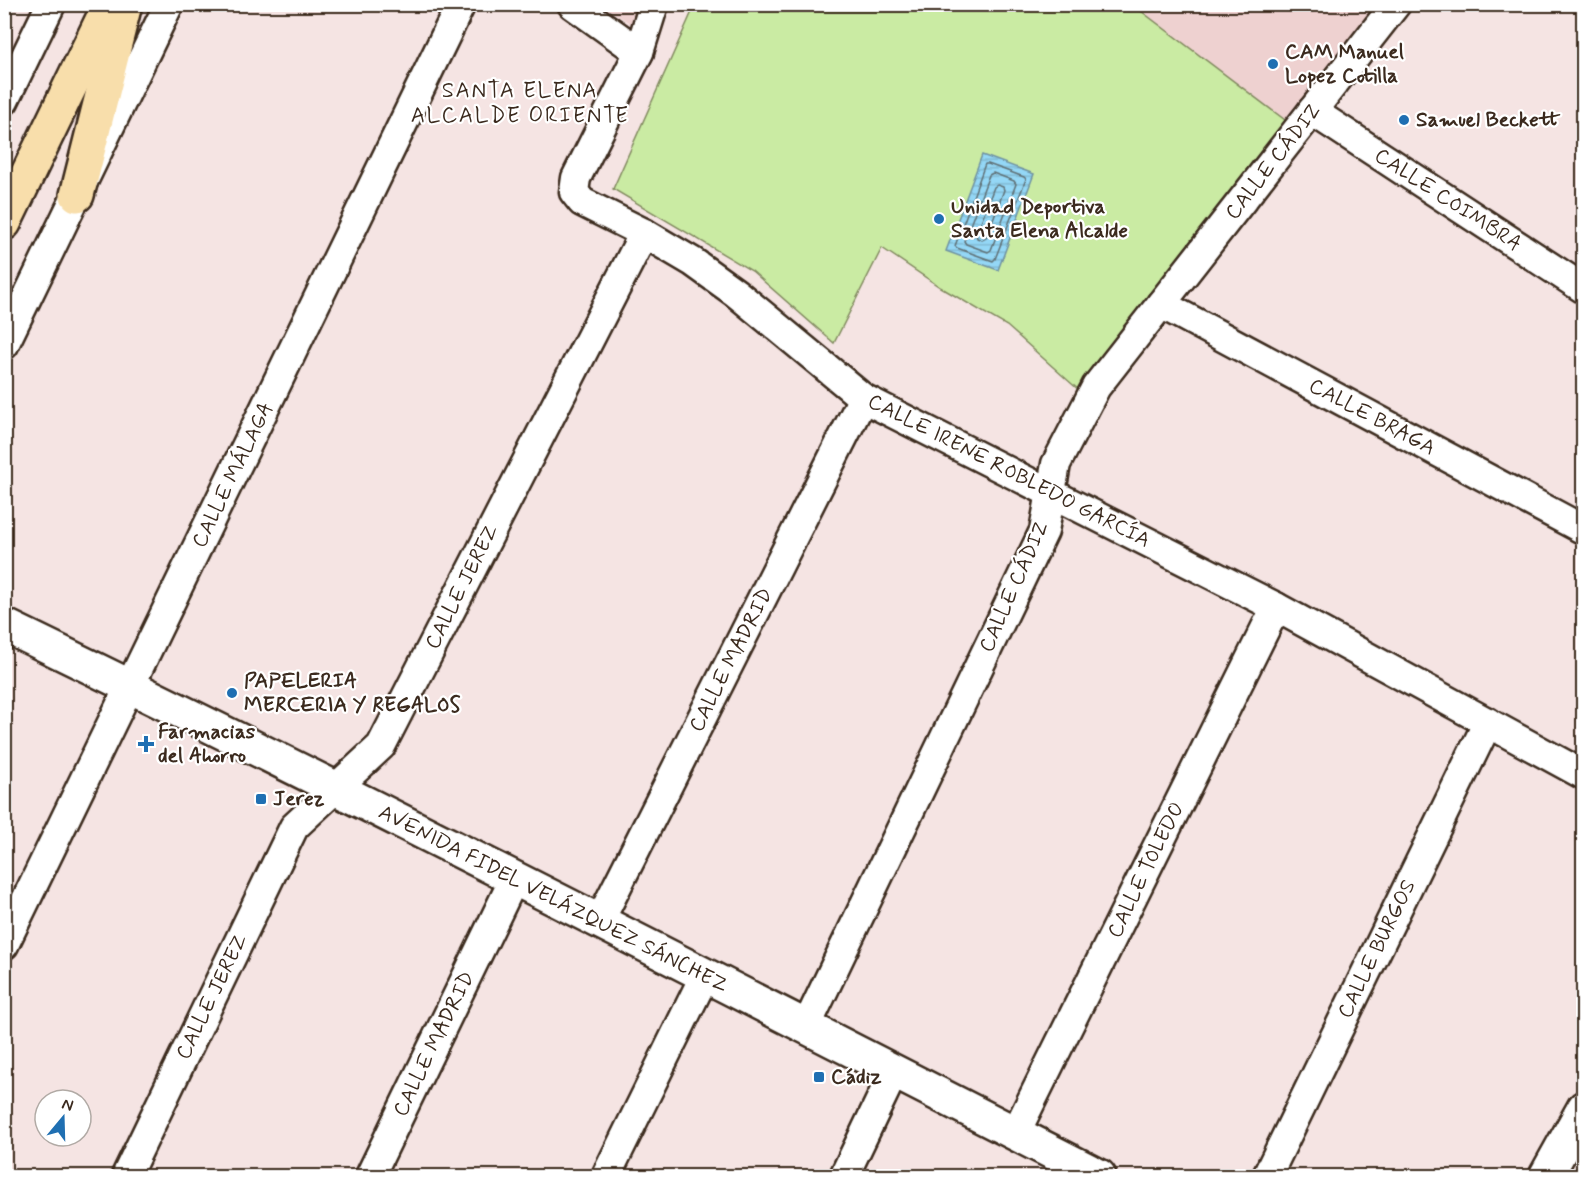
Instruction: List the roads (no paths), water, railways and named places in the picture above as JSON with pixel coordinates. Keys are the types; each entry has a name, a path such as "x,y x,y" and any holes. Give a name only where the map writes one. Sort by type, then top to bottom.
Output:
{"main road":[{"path":"4,223 110,4"},
{"path":"77,195 125,4"}],"street":[{"path":"4,101 51,4"},
{"path":"4,345 169,4"},
{"name":"CALLE MÁLAGA","path":"4,945 461,4"},
{"path":"572,4 639,52 654,4"},
{"name":"CALLE CÁDIZ","path":"806,1027 1044,531 1056,464 1096,387 1396,4"},
{"name":"CALLE IRENE ROBLEDO GARCÍA","path":"639,52 576,178 574,192 582,202 644,233 693,262 736,293 863,398 1276,606 1584,775"},
{"name":"CALLE COIMBRA","path":"1312,111 1584,289"},
{"name":"CALLE JEREZ","path":"126,1176 294,826 381,746 644,233"},
{"name":"CALLE BRAGA","path":"1161,304 1584,530"},
{"name":"CALLE MADRID","path":"599,922 863,398"},
{"name":"CALLE TOLEDO","path":"1016,1134 1276,606"},
{"name":"AVENIDA FIDEL VELÁZQUEZ SÁNCHEZ","path":"4,626 130,686 705,975 1016,1134 1087,1174"},
{"name":"CALLE BURGOS","path":"1268,1176 1488,722"},
{"name":"CALLE MADRID","path":"370,1176 514,879"},
{"path":"606,1176 705,975"},
{"path":"844,1176 894,1072"},
{"path":"1546,1176 1584,1108"}],"water":[{"path":"982,155 1034,174 998,270 946,251"}],"place":[{"name":"CAM Manuel Lopez Cotilla","path":"1273,64"},
{"name":"Samuel Beckett","path":"1404,120"},
{"name":"Unidad Deportiva Santa Elena Alcalde","path":"939,219"},
{"name":"PAPELERIA MERCERIA Y REGALOS","path":"232,693"},
{"name":"Farmacias del Ahorro","path":"146,744"},
{"name":"Jerez","path":"261,799"},
{"name":"Cádiz","path":"819,1077"}],"district":[{"name":"SANTA ELENA ALCALDE ORIENTE","path":"520,104"}]}
